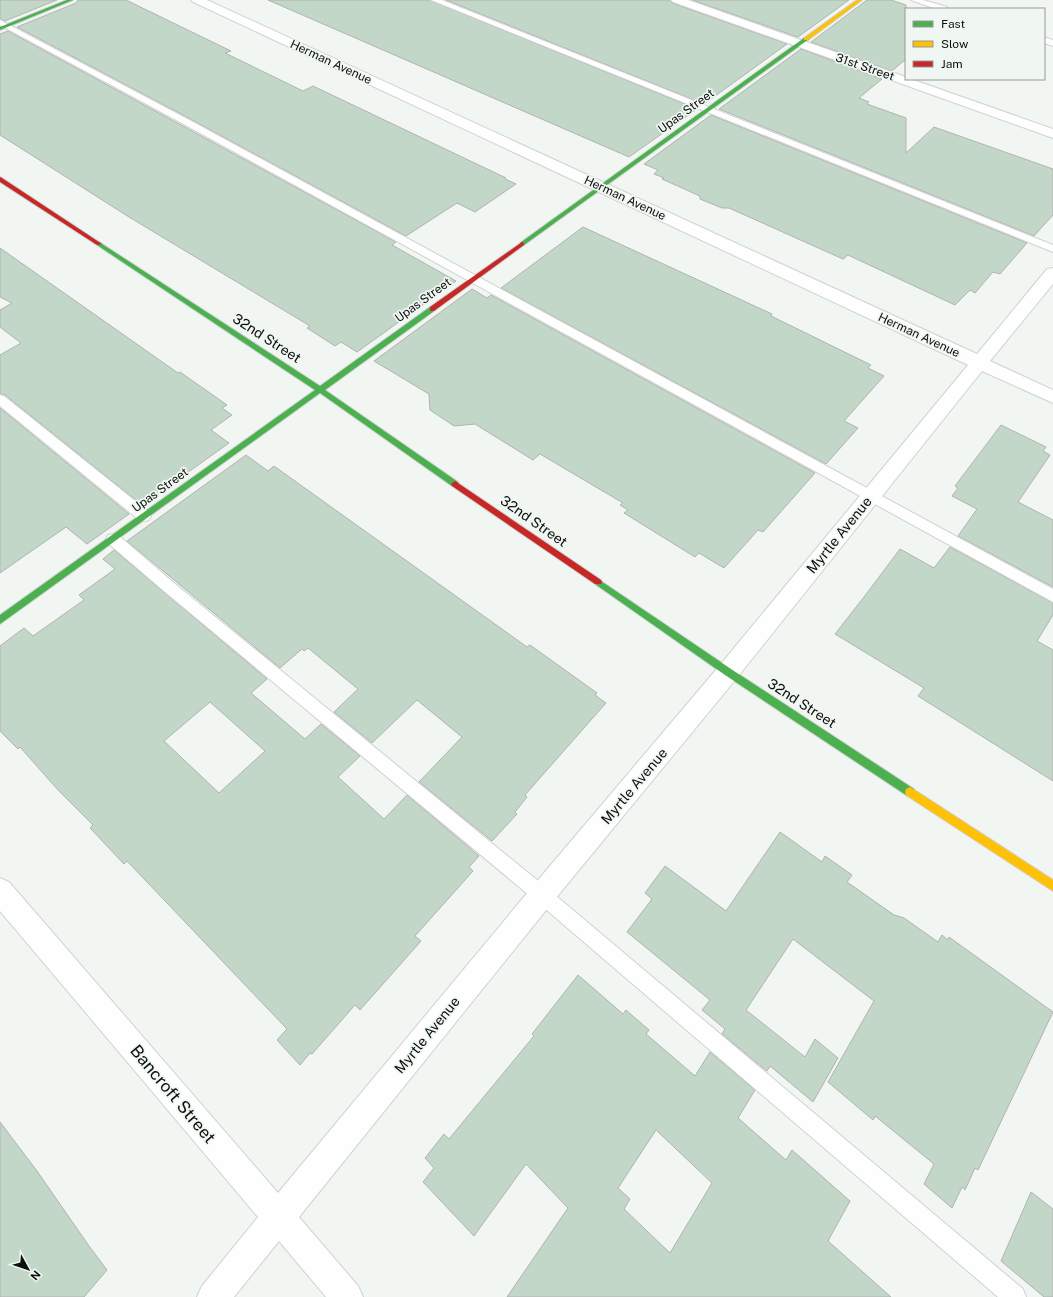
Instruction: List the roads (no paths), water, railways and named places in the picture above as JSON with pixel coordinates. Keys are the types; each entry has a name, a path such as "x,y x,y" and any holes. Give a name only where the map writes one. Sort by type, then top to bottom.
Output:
{"street":[{"path":"2,26 71,0"},
{"name":"Herman Avenue","path":"197,0 1053,397"},
{"name":"31st Street","path":"677,0 1053,134"},
{"name":"Upas Street","path":"0,620 860,0"},
{"name":"32nd Street","path":"0,180 320,390 728,672 1053,886"},
{"name":"Myrtle Avenue","path":"213,1297 542,895 728,672 1053,273"},
{"name":"Bancroft Street","path":"0,891 347,1297"}],"lane":[{"path":"435,0 1053,249"},
{"path":"915,0 941,8"},
{"path":"2,26 185,121 700,402 869,497 1053,596"},
{"path":"0,399 144,516"},
{"path":"113,539 176,593 542,895 1015,1297"}]}
